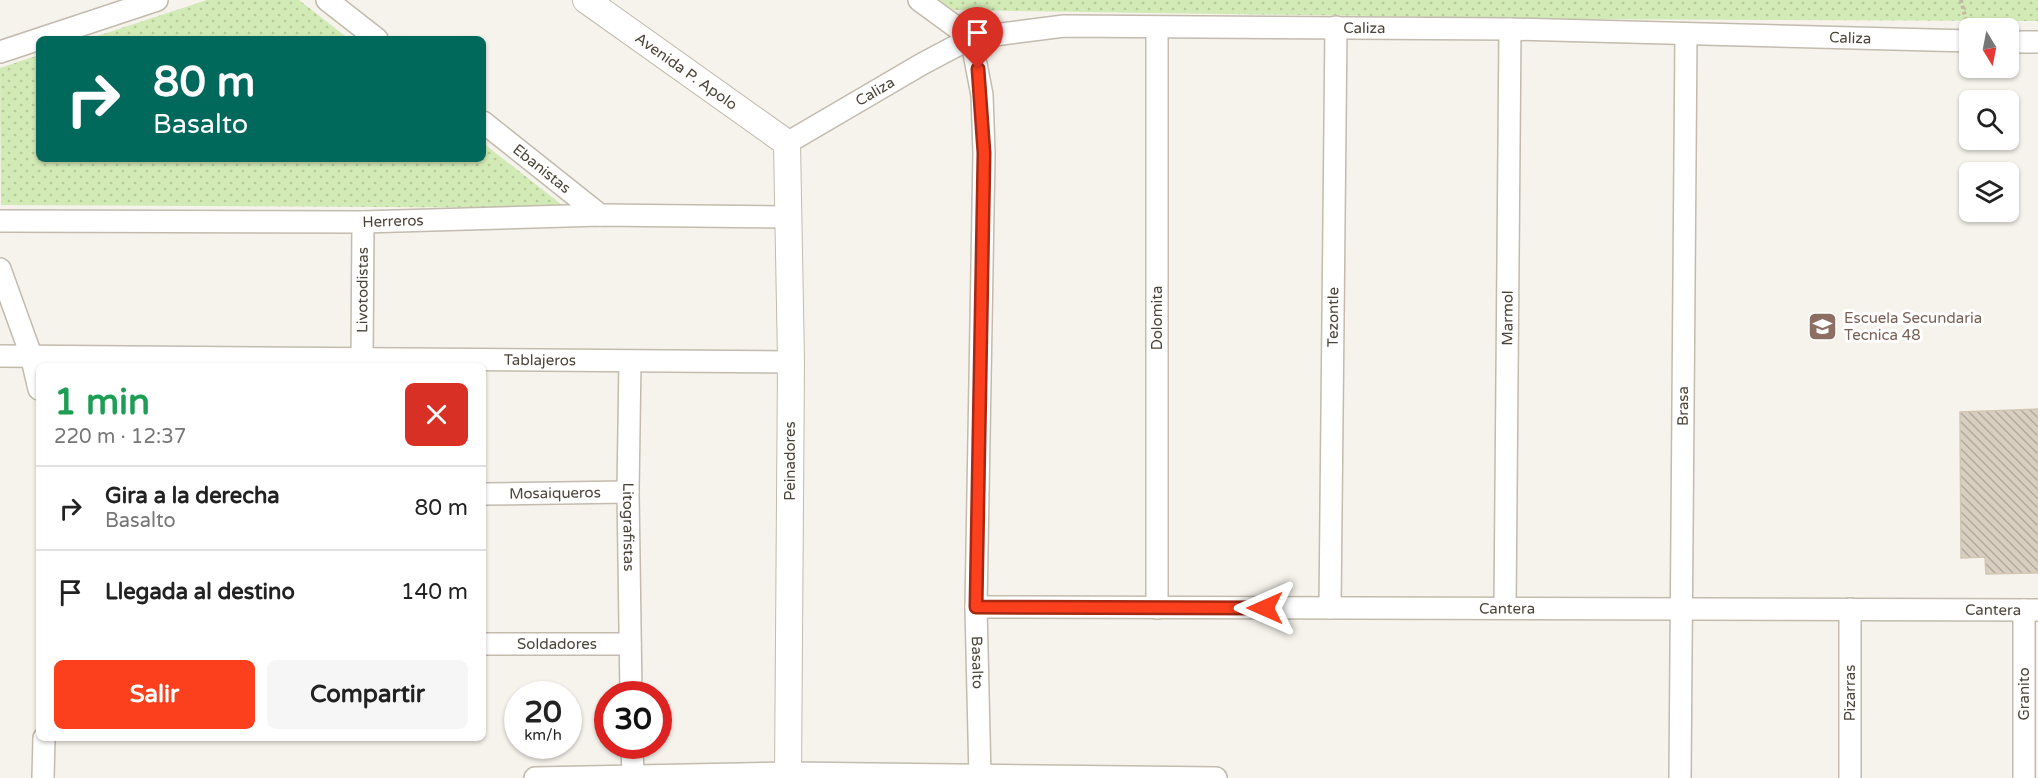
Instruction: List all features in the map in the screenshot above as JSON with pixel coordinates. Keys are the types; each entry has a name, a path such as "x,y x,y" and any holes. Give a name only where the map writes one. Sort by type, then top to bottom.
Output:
{"street":[{"path":"48,36 157,0"},
{"path":"327,0 373,36"},
{"name":"Avenida P. Apolo","path":"586,0 787,143"},
{"path":"919,0 971,38"},
{"name":"Caliza","path":"787,143 971,38 1064,26 1510,29 1959,41"},
{"name":"Dolomita","path":"1157,27 1157,608"},
{"name":"Tezontle","path":"1330,608 1336,27"},
{"name":"Marmol","path":"1504,608 1510,29"},
{"name":"Brasa","path":"1680,778 1686,34"},
{"name":"Basalto","path":"971,38 982,95 984,153 976,607 980,777"},
{"path":"0,52 36,40"},
{"path":"2019,42 2038,42"},
{"name":"Ebanistas","path":"486,124 600,215"},
{"name":"Peinadores","path":"787,143 786,218 790,362 788,776"},
{"name":"Herreros","path":"0,221 363,222 600,215 786,218"},
{"name":"Livotodistas","path":"362,359 363,222"},
{"path":"0,269 31,355 36,376"},
{"name":"Tablajeros","path":"0,356 790,362"},
{"name":"Litografistas","path":"630,361 628,492 631,681"},
{"name":"Mosaiqueros","path":"486,494 628,492"},
{"name":"Cantera","path":"976,607 2031,610"},
{"name":"Pizarras","path":"1850,609 1850,778"},
{"name":"Granito","path":"2024,778 2031,610"},
{"name":"Soldadores","path":"486,644 630,644"},
{"path":"43,778 44,741"},
{"path":"632,759 633,777"},
{"path":"535,778 788,776 1216,778"}],"green space":[{"path":"207,0 299,0 345,36 97,36"},
{"path":"938,0 2038,0 2038,21 2019,21 2019,18 1959,18 1959,21 1572,19 953,10"},
{"path":"36,56 36,162 486,162 486,145 566,208 1,205 0,68"}],"building":[{"path":"2038,409 2038,573 1986,574 1985,557 1961,558 1960,412"}],"place":[{"name":"Escuela Secundaria Tecnica 48","path":"1823,327"}],"route":[{"path":"978,69 982,95 984,153 976,607 1265,608"}]}
